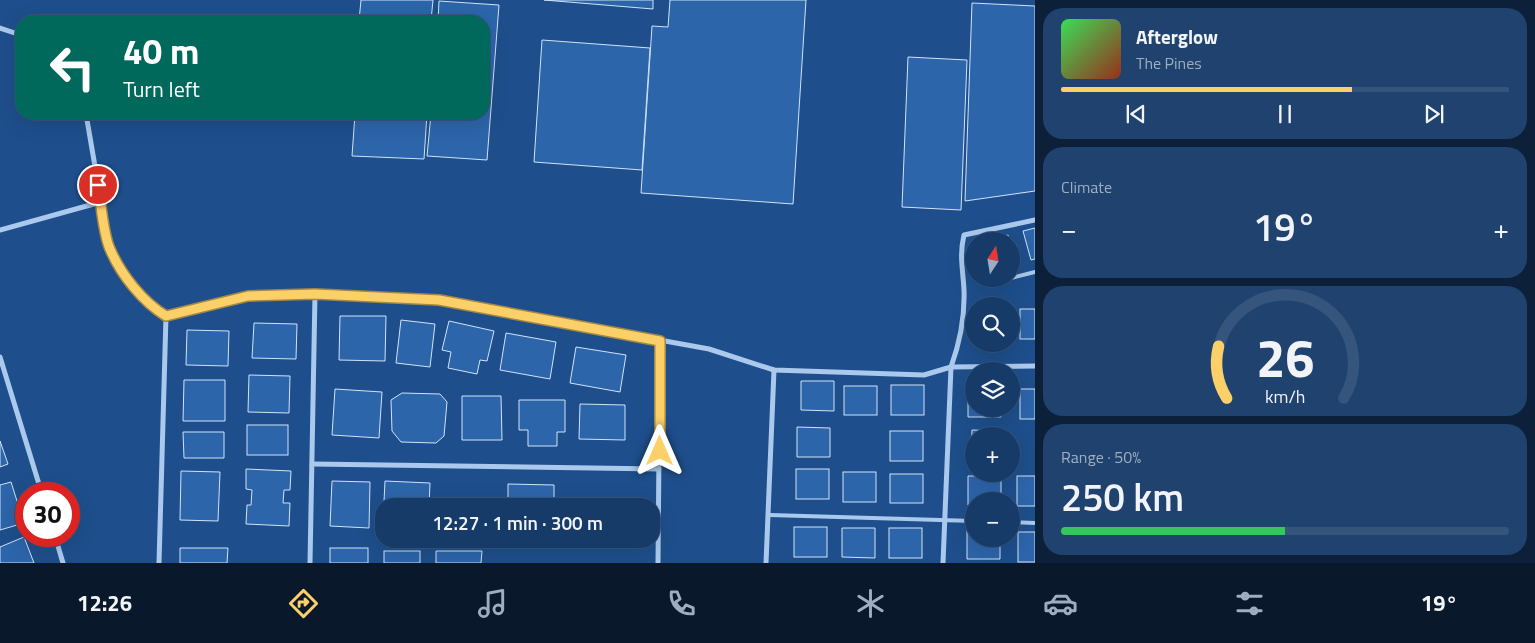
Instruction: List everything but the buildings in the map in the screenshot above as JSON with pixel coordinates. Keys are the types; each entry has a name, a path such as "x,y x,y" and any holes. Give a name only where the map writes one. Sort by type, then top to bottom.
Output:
{"street":[{"path":"0,28 15,33"},
{"path":"87,120 109,248 129,280 151,307 166,316 248,296 315,294 439,300 708,349 774,370 924,375 951,367 1035,366"},
{"path":"0,230 101,202"},
{"path":"943,563 951,367 961,339 964,291 960,253 964,236 1035,220"},
{"path":"310,563 315,294"},
{"path":"159,563 166,316"},
{"path":"658,563 660,341"},
{"path":"0,358 38,482"},
{"path":"766,563 770,515 774,370"},
{"path":"312,464 659,469"},
{"path":"58,547 63,563"}],"lane":[{"path":"1020,276 1035,272"},
{"path":"770,515 965,521"},
{"path":"1020,522 1035,523"}],"route":[{"path":"98,185 109,248 129,280 151,307 166,316 248,296 315,294 439,300 660,341 660,451"}]}
